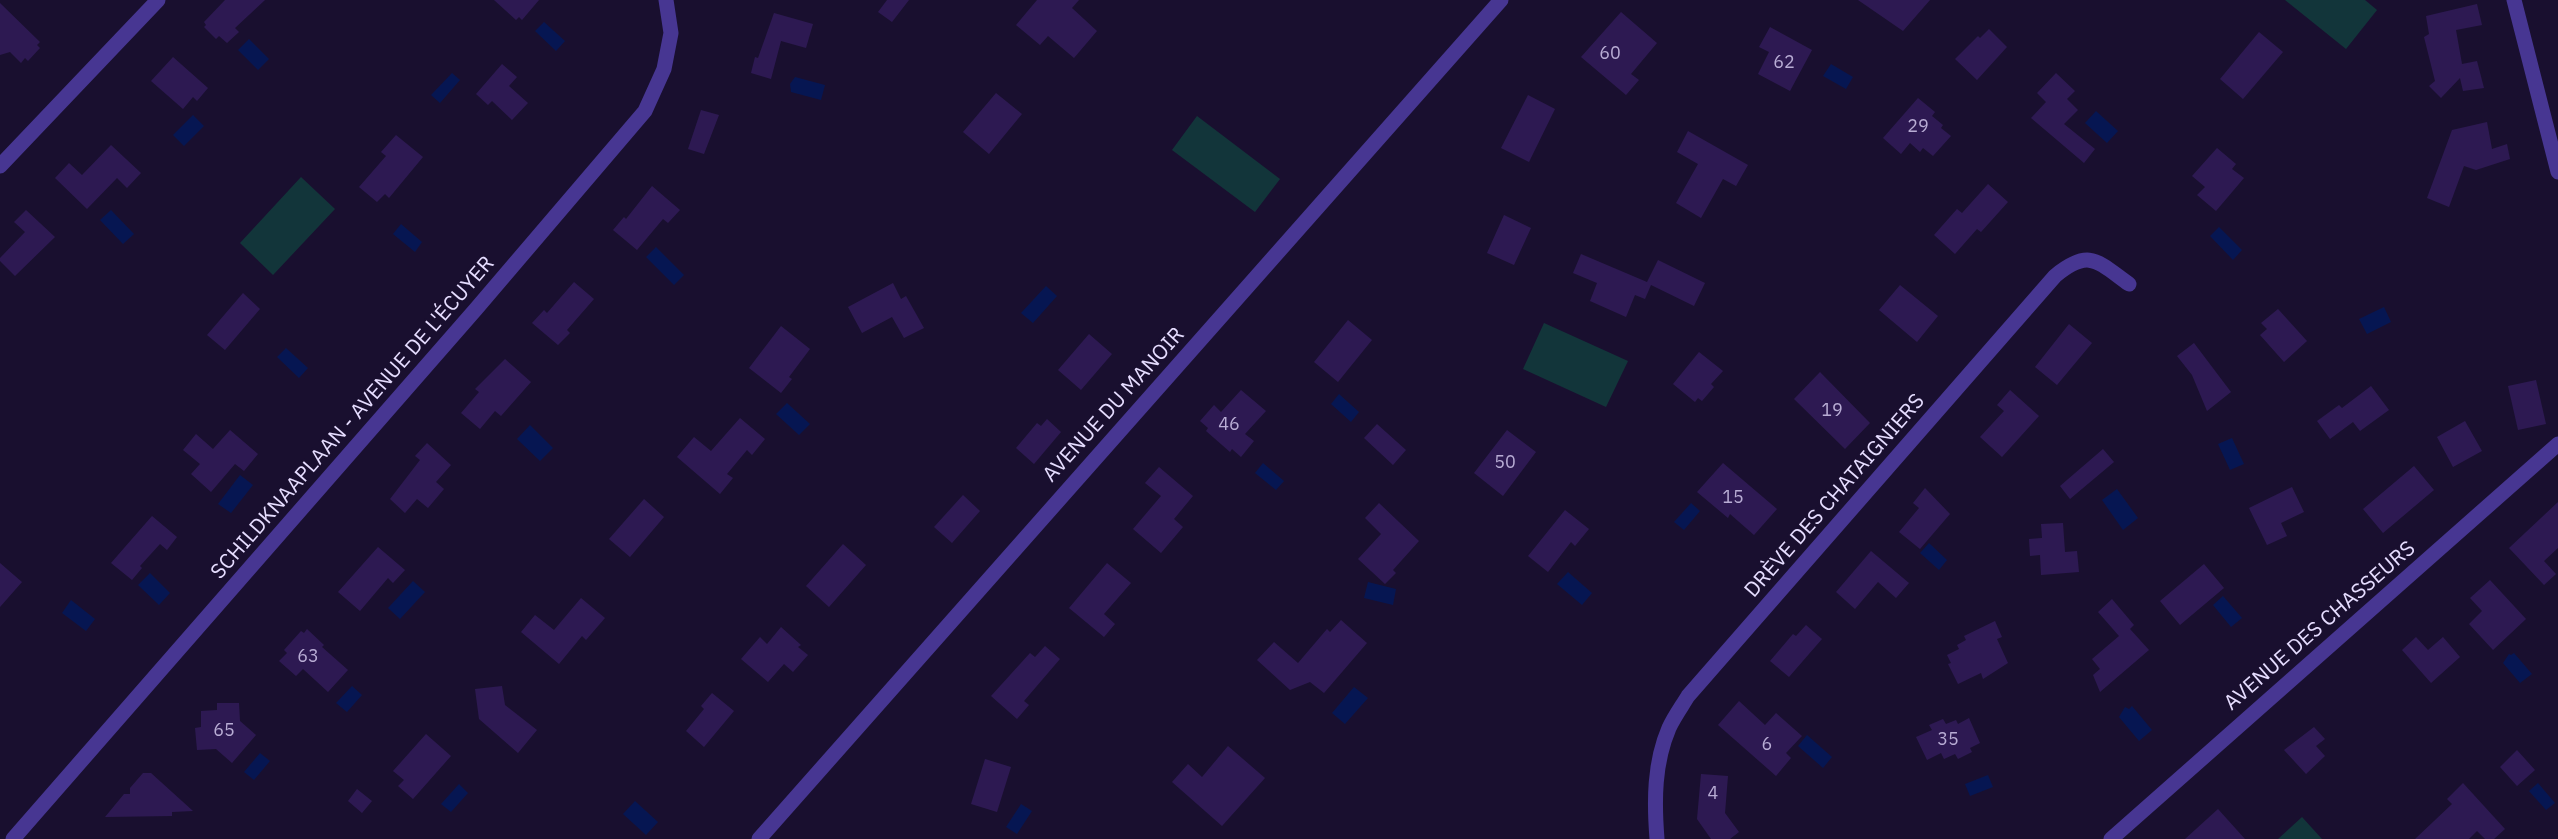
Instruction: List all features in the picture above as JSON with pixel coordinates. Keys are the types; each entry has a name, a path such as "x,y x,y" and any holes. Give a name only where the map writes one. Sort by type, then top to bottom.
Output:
{"street":[{"path":"0,166 158,0"},
{"name":"SCHILDKNAAPLAAN - AVENUE DE L'ÉCUYER","path":"13,839 491,292 645,111 664,69 671,33 666,0"},
{"name":"AVENUE DU MANOIR","path":"759,839 1501,0"},
{"path":"2514,0 2558,172"},
{"name":"DRÈVE DES CHATAIGNIERS","path":"1657,839 1654,805 1658,762 1669,727 1688,696 2055,276 2072,262 2088,259 2104,266 2129,284"},
{"name":"AVENUE DES CHASSEURS","path":"2110,839 2558,444"}],"green space":[{"path":"2285,0 2365,0 2377,10 2346,49"},
{"path":"1197,116 1280,179 1255,212 1172,150"},
{"path":"301,177 335,209 273,275 240,243"},
{"path":"1544,323 1628,361 1606,407 1523,369"},
{"path":"2302,817 2322,839 2278,839"}],"shaded area":[{"path":"544,22 565,41 556,51 535,31"},
{"path":"249,39 269,59 258,70 238,50"},
{"path":"1831,64 1853,77 1846,89 1823,76"},
{"path":"452,73 460,80 440,103 431,95"},
{"path":"795,77 825,85 821,100 791,92 790,84"},
{"path":"2096,111 2118,131 2107,143 2085,123"},
{"path":"193,115 204,126 184,146 173,135"},
{"path":"111,210 134,234 123,244 100,220"},
{"path":"401,224 422,242 415,252 393,234"},
{"path":"2219,227 2242,250 2233,260 2210,236"},
{"path":"656,247 684,275 674,285 646,257"},
{"path":"1046,286 1057,296 1033,323 1021,313"},
{"path":"2384,307 2391,322 2367,334 2359,319"},
{"path":"286,348 308,368 299,378 277,357"},
{"path":"1339,394 1359,412 1351,422 1331,404"},
{"path":"787,403 810,424 799,435 776,414"},
{"path":"530,425 553,448 540,461 517,439"},
{"path":"2232,438 2244,464 2230,470 2218,444"},
{"path":"1263,463 1284,481 1276,490 1255,473"},
{"path":"240,475 253,485 231,513 218,504"},
{"path":"2117,489 2138,518 2123,530 2102,500"},
{"path":"1691,503 1700,511 1684,530 1674,522"},
{"path":"1929,543 1947,560 1939,570 1920,553"},
{"path":"1568,572 1592,593 1582,605 1557,584"},
{"path":"150,573 170,593 159,605 138,585"},
{"path":"413,581 425,592 400,619 388,608"},
{"path":"1368,582 1396,589 1393,605 1364,598"},
{"path":"2223,596 2242,618 2231,627 2213,605"},
{"path":"71,600 95,619 86,631 62,613"},
{"path":"2514,653 2532,674 2520,683 2503,663 2509,654"},
{"path":"352,686 362,695 347,712 336,703"},
{"path":"1354,687 1368,698 1345,724 1332,713"},
{"path":"2132,706 2152,730 2139,741 2119,717 2125,707 2129,709"},
{"path":"1807,735 1832,757 1823,768 1798,746"},
{"path":"260,753 270,761 254,780 244,772"},
{"path":"1988,775 1993,787 1970,796 1965,784"},
{"path":"2538,783 2555,803 2546,810 2529,791"},
{"path":"459,784 468,793 451,812 441,804"},
{"path":"635,801 658,822 646,835 623,814"},
{"path":"1021,804 1032,811 1017,834 1006,827"}],"building":[{"path":"225,0 265,0 235,28 239,32 227,43 219,36 216,39 204,27 206,25 204,22"},
{"path":"494,0 539,0 522,20 519,17 516,20"},
{"path":"887,0 909,0 892,22 878,12"},
{"path":"1037,0 1079,0 1072,8 1097,31 1074,58 1048,36 1040,45 1016,25"},
{"path":"1858,0 1930,0 1903,31"},
{"path":"0,3 40,42 37,45 40,48 28,61 25,58 21,63 10,52 0,55"},
{"path":"2477,4 2482,25 2456,30 2462,64 2477,61 2484,88 2463,91 2460,78 2441,98 2429,86 2435,81 2424,37 2429,34 2426,16"},
{"path":"1621,12 1657,43 1631,74 1639,80 1626,95 1581,57"},
{"path":"774,13 813,24 806,48 781,41 771,79 751,73 755,57 758,58"},
{"path":"1770,27 1812,50 1790,91 1758,74 1769,52 1759,47"},
{"path":"1989,29 2007,47 1977,80 1955,59 1978,36 1980,38"},
{"path":"2259,32 2283,52 2243,99 2220,79"},
{"path":"173,57 208,88 197,101 193,97 183,109 151,81"},
{"path":"502,64 517,77 509,86 528,103 512,120 492,101 488,105 476,94"},
{"path":"2056,73 2075,91 2067,99 2078,110 2064,124 2095,149 2084,163 2031,118 2046,102 2037,93"},
{"path":"996,93 1022,114 989,154 963,132"},
{"path":"1528,95 1555,109 1529,162 1501,148"},
{"path":"1918,98 1935,112 1932,116 1951,136 1933,156 1923,148 1920,152 1910,143 1901,154 1883,138"},
{"path":"701,110 719,115 704,154 688,149"},
{"path":"2487,122 2492,149 2507,144 2510,159 2476,170 2464,166 2449,207 2427,198 2452,130"},
{"path":"1688,131 1748,165 1736,186 1723,179 1701,218 1676,203 1698,164 1677,152"},
{"path":"396,135 423,157 389,198 385,194 377,202 359,187 386,156 381,152"},
{"path":"111,145 141,173 127,188 117,178 87,209 55,178 69,163 82,175"},
{"path":"2217,148 2236,164 2232,169 2244,178 2216,211 2197,195 2205,187 2192,176"},
{"path":"1988,184 2008,202 1981,232 1977,229 1955,254 1934,235 1957,209 1962,213"},
{"path":"652,186 680,210 668,223 663,219 637,250 613,230 624,217 626,219"},
{"path":"26,210 55,237 15,276 0,261 0,258 25,232 14,222"},
{"path":"1504,215 1531,228 1514,265 1487,253"},
{"path":"1581,254 1647,282 1658,260 1705,283 1694,306 1651,285 1645,299 1635,295 1626,317 1590,301 1597,283 1573,273"},
{"path":"574,282 594,299 567,330 570,333 558,345 532,323 544,310 547,313"},
{"path":"893,283 901,299 906,296 924,328 904,338 892,317 862,333 848,307"},
{"path":"1900,285 1938,316 1917,342 1879,310"},
{"path":"243,293 260,309 225,350 207,335"},
{"path":"2278,309 2307,341 2284,362 2260,335 2267,329 2261,323"},
{"path":"1348,320 1372,340 1338,382 1314,362"},
{"path":"2069,324 2092,343 2057,385 2035,367"},
{"path":"781,326 810,349 789,377 792,379 781,393 749,368"},
{"path":"1089,334 1112,354 1081,390 1058,370"},
{"path":"2194,343 2231,392 2207,411 2192,375 2177,356"},
{"path":"1699,352 1723,371 1711,384 1714,387 1702,401 1698,398 1695,402 1673,384"},
{"path":"505,359 531,382 501,416 495,411 480,429 461,413 479,392 475,389"},
{"path":"1820,372 1870,423 1845,449 1794,399"},
{"path":"2536,380 2546,424 2518,430 2508,386"},
{"path":"2371,386 2389,410 2360,431 2353,422 2330,439 2317,421 2339,405 2342,408"},
{"path":"1241,390 1266,411 1245,434 1254,441 1241,457 1232,449 1230,452 1206,431 1208,428 1200,421 1214,405 1221,412"},
{"path":"2010,390 2039,416 2002,457 1980,437 2004,411 1997,405"},
{"path":"740,418 765,439 752,455 747,450 727,474 733,478 720,494 677,457 694,437 711,451"},
{"path":"1047,419 1061,432 1034,464 1016,448 1037,423 1041,426"},
{"path":"2465,421 2482,451 2453,467 2437,437"},
{"path":"1377,424 1406,450 1393,465 1364,438"},
{"path":"230,430 258,454 244,471 235,464 211,492 191,474 200,464 183,450 196,434 213,449"},
{"path":"1507,430 1536,452 1503,496 1474,473"},
{"path":"427,443 451,465 436,482 444,489 428,508 417,499 405,513 390,499 420,460 415,456"},
{"path":"2103,449 2114,462 2070,499 2060,486"},
{"path":"1723,463 1777,509 1754,535 1730,514 1728,518 1697,492"},
{"path":"2414,466 2434,490 2383,533 2363,509"},
{"path":"1159,467 1193,496 1174,519 1183,527 1161,553 1133,529 1161,496 1145,483"},
{"path":"2292,487 2304,512 2281,523 2287,536 2267,545 2249,508"},
{"path":"1925,488 1950,514 1920,549 1899,532 1919,508 1913,503"},
{"path":"963,495 980,511 952,543 934,527"},
{"path":"644,499 664,517 630,557 609,539"},
{"path":"2558,502 2558,548 2544,561 2556,574 2544,585 2509,548"},
{"path":"1379,503 1419,541 1393,570 1396,573 1385,584 1358,559 1381,534 1365,518"},
{"path":"1565,510 1589,529 1575,546 1571,542 1548,572 1528,556"},
{"path":"152,516 177,537 167,550 160,544 140,566 142,568 132,580 111,563"},
{"path":"2063,523 2065,552 2077,551 2079,572 2041,575 2040,555 2030,556 2029,539 2042,538 2041,524"},
{"path":"843,544 866,565 829,607 806,586"},
{"path":"378,547 405,570 393,583 388,578 360,611 338,592"},
{"path":"1871,551 1909,583 1896,598 1878,582 1855,609 1836,592"},
{"path":"0,563 22,582 0,607"},
{"path":"1107,563 1131,583 1104,614 1115,624 1104,637 1069,608"},
{"path":"2204,564 2224,588 2180,625 2160,601"},
{"path":"2490,580 2526,619 2493,650 2469,624 2482,611 2470,598"},
{"path":"581,598 605,618 586,640 582,636 559,664 521,632 535,615 554,630"},
{"path":"2112,599 2134,625 2130,629 2149,650 2100,692 2093,675 2100,669 2092,659 2119,636 2098,612"},
{"path":"1341,620 1367,643 1324,693 1310,682 1290,690 1257,660 1274,642 1298,663 1327,629 1330,632"},
{"path":"1995,621 2002,637 1997,639 2008,663 1983,679 1981,673 1958,684 1948,664 1951,663 1947,655 1959,649 1957,645 1966,640 1964,636"},
{"path":"1806,625 1822,639 1789,677 1770,661 1793,634 1796,636"},
{"path":"781,627 801,645 798,647 808,655 793,672 784,664 768,682 741,659 760,637 767,644"},
{"path":"307,629 324,645 322,647 348,670 328,692 303,669 296,676 279,661 287,653 284,650 301,631 304,633"},
{"path":"2416,637 2428,650 2443,637 2460,657 2431,683 2402,650"},
{"path":"1045,646 1060,659 1024,701 1029,705 1017,719 991,696 1030,653 1035,657"},
{"path":"502,686 505,705 537,730 518,753 479,719 475,689"},
{"path":"712,693 734,711 704,747 686,731 704,709 701,706"},
{"path":"1739,701 1765,725 1776,713 1802,736 1786,753 1791,758 1776,776 1718,725"},
{"path":"217,703 239,703 240,721 256,735 232,763 216,749 197,750 195,728 201,727 201,711 217,710"},
{"path":"1969,718 1980,743 1970,748 1972,752 1958,759 1955,754 1944,759 1941,753 1927,760 1916,737 1932,730 1929,725 1943,719 1946,724 1956,720 1958,724"},
{"path":"2314,727 2325,739 2316,746 2325,756 2306,774 2284,750"},
{"path":"426,734 451,756 413,799 398,786 404,780 393,771"},
{"path":"1228,746 1265,778 1222,826 1172,782 1188,764 1202,777"},
{"path":"2517,750 2535,770 2517,786 2500,767"},
{"path":"985,759 1011,767 997,812 971,804"},
{"path":"143,773 151,773 193,811 172,812 172,816 105,817 124,794 130,794 130,788"},
{"path":"1701,774 1728,776 1725,813 1739,832 1730,839 1711,839 1697,819"},
{"path":"2463,783 2505,829 2494,839 2485,839 2477,831 2469,839 2415,839 2452,804 2447,799"},
{"path":"357,789 372,801 362,813 348,801"},
{"path":"2218,809 2245,839 2185,839"}]}
